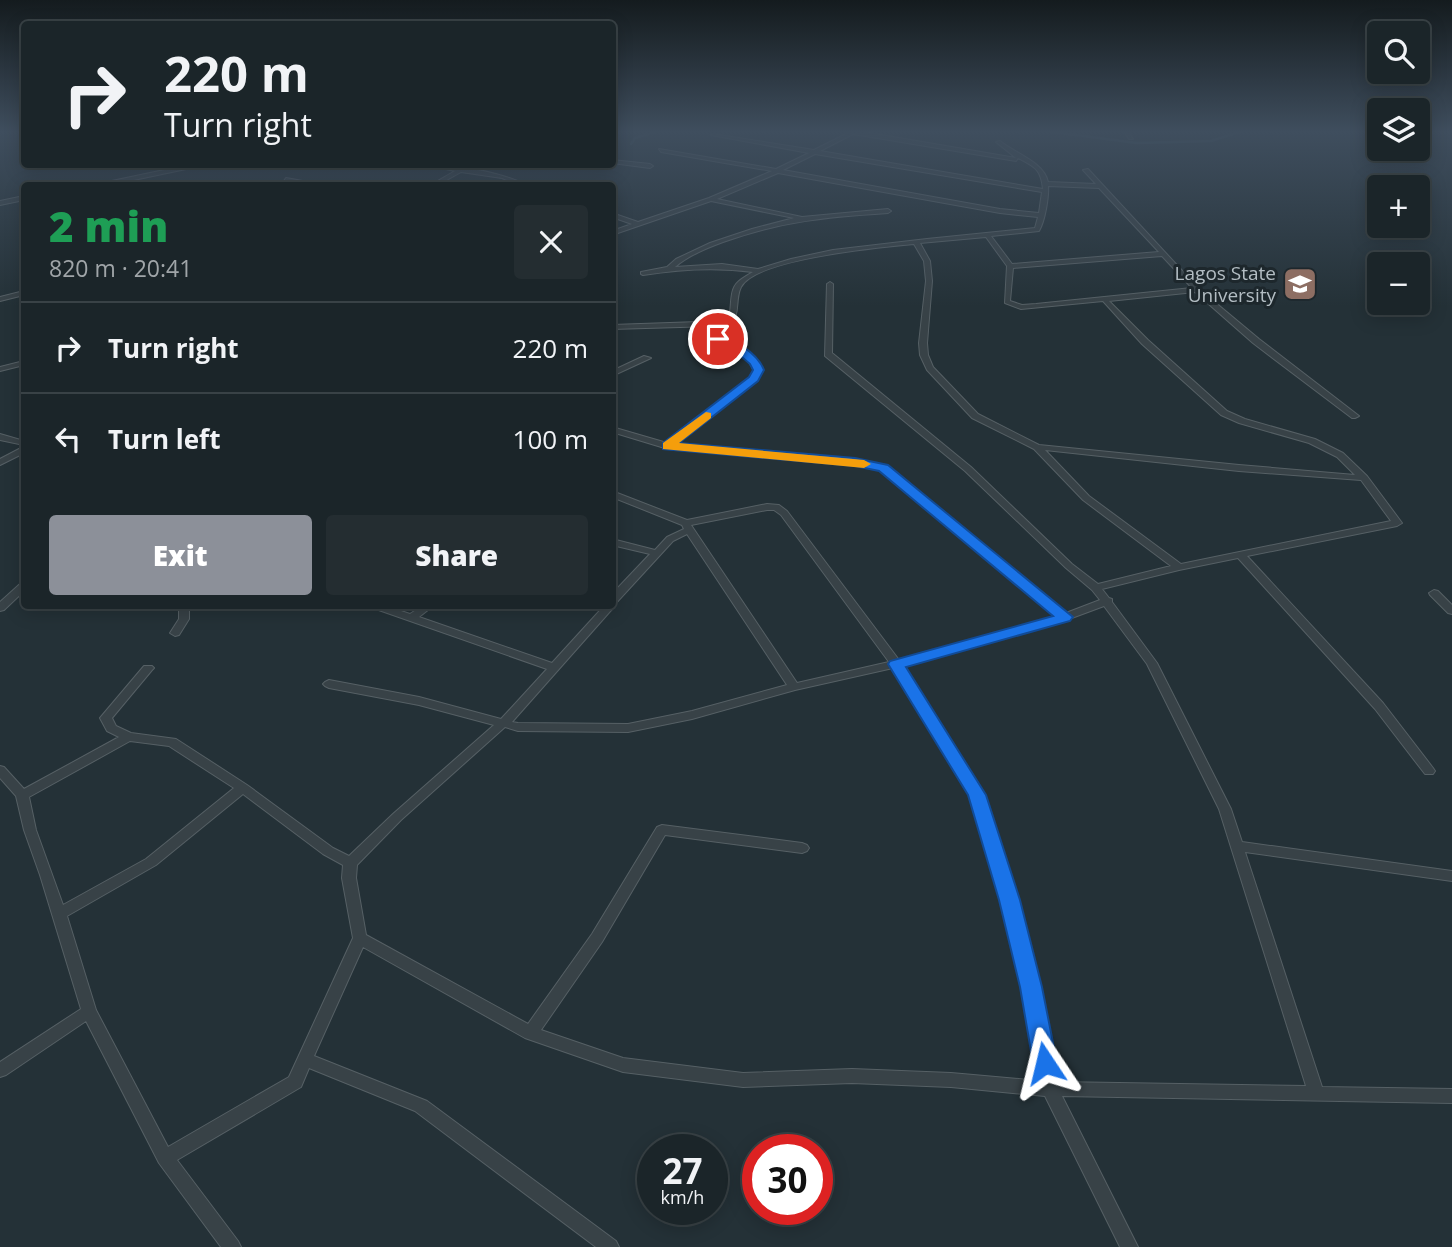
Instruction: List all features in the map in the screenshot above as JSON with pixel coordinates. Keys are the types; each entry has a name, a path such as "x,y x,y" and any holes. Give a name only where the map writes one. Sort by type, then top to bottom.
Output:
{"street":[{"path":"616,231 734,189"},
{"path":"873,189 1009,213 1040,215"},
{"path":"616,327 717,324 733,320 739,284 760,271 812,257 916,242 1037,230 1040,226 1046,189"},
{"path":"1104,189 1197,290 1256,341 1355,416"},
{"path":"0,202 21,198"},
{"path":"711,199 803,218"},
{"path":"669,269 678,260 704,248 803,218 888,211"},
{"path":"616,216 637,223"},
{"path":"988,236 1010,266 1006,292 1007,302 1012,305 1028,306 1197,290"},
{"path":"916,242 927,261 929,281 923,343 924,355 930,368 975,416 1037,447 1086,498 1179,567"},
{"path":"1010,266 1163,254"},
{"path":"643,272 722,266 760,271"},
{"path":"830,284 828,354 968,469 1069,566 1096,588 1152,663 1225,809 1316,1093"},
{"path":"0,299 21,294"},
{"path":"1096,588 1179,567 1397,523 1364,478 1325,446 1224,413 1145,342 1104,299"},
{"path":"668,446 753,379 758,370 755,362 746,354 718,340 717,324"},
{"path":"616,371 647,358"},
{"path":"0,369 21,364"},
{"path":"616,430 668,446 855,462 883,468 1065,617"},
{"path":"0,436 21,442"},
{"path":"1037,447 1364,478"},
{"path":"0,462 21,452"},
{"path":"616,496 687,526 794,687"},
{"path":"616,597 670,539 687,526 767,507 779,508 784,513 896,664 977,795 990,830 1031,987 1050,1088 1129,1247"},
{"path":"616,543 656,553"},
{"path":"1240,554 1380,706 1429,771"},
{"path":"0,608 21,589"},
{"path":"1434,593 1452,611"},
{"path":"330,684 419,702 500,724 628,728 692,715 794,687 896,664 1065,617 1108,601"},
{"path":"175,633 184,619 184,609"},
{"path":"387,609 555,668"},
{"path":"413,617 424,609"},
{"path":"166,1158 295,1082 360,938 349,878 349,863 500,724 555,668 606,609"},
{"path":"148,668 106,718 111,728 128,737 172,743 243,788 328,851 349,863"},
{"path":"22,795 128,737"},
{"path":"0,770 22,795 30,830 89,1011 166,1158 232,1247"},
{"path":"59,914 151,862 243,788"},
{"path":"530,1033 597,938 662,830 802,848"},
{"path":"1239,846 1452,876"},
{"path":"360,938 530,1033 623,1065 743,1080 852,1076 1050,1088 1452,1096"},
{"path":"0,1070 89,1011"},
{"path":"307,1060 421,1106 610,1247"}],"slow traffic":[{"path":"706,416 668,446 864,464"}],"place":[{"name":"Lagos State University","path":"1300,284"}],"route":[{"path":"718,339 746,354 755,362 758,370 753,379 668,446 855,462 883,468 1065,617 896,664 977,795 990,830 1009,900 1031,987 1045,1063"}]}
